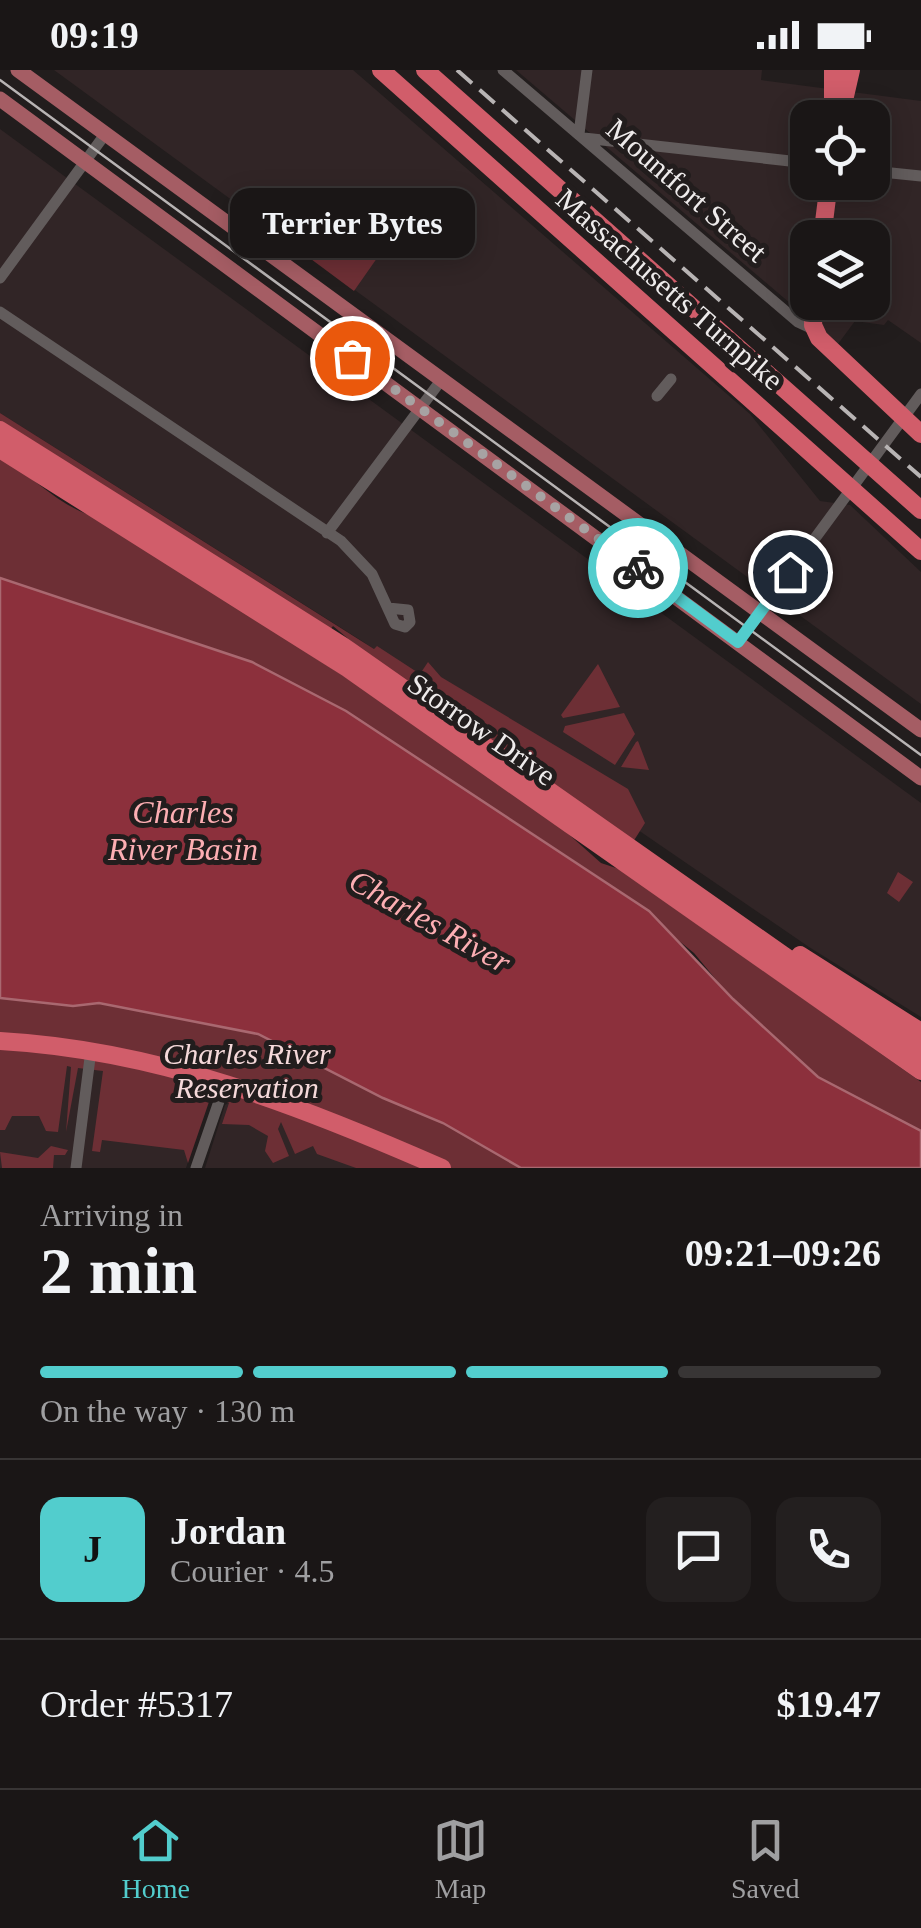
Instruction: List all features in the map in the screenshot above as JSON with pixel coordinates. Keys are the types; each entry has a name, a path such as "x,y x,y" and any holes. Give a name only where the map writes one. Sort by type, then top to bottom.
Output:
{"highway":[{"name":"Massachusetts Turnpike","path":"381,70 921,551"},
{"name":"Massachusetts Turnpike","path":"426,70 921,510"},
{"path":"834,70 835,100"},
{"path":"847,100 850,70"},
{"path":"814,320 814,329"},
{"name":"Mountfort Street","path":"814,329 899,424 921,434"},
{"name":"Storrow Drive","path":"0,430 343,646 921,1052"},
{"name":"Storrow Drive","path":"0,449 347,668 921,1071"},
{"path":"746,928 813,961 921,1032"},
{"path":"0,1042 91,1050 226,1081 442,1168"}],"main road":[{"path":"18,70 921,730"},
{"path":"0,99 921,778"}],"street":[{"name":"Mountfort Street","path":"503,70 795,320 814,329"},
{"path":"586,70 581,136 790,161"},
{"path":"0,278 106,132"},
{"path":"890,173 921,176"},
{"path":"0,312 327,534 364,564 388,608"},
{"path":"327,534 442,379"},
{"path":"658,396 671,380"},
{"path":"738,642 921,394"},
{"path":"76,1168 91,1050"},
{"path":"196,1168 226,1081"}],"shaded area":[{"path":"54,70 353,70 750,414 820,501 850,505 921,572 921,704"},
{"path":"516,70 762,70 761,80 921,101 921,343 888,320 890,220 790,220 790,303"},
{"path":"0,129 921,803 921,1017 809,947 362,641 0,413"},
{"path":"810,320 888,320 884,325 855,321 838,344"},
{"path":"0,1059 104,1070 207,1102 186,1168 0,1168"},
{"path":"231,1101 388,1168 205,1168 225,1105"}],"green space":[{"path":"293,191 382,251 354,291 284,239 272,215 275,205"},
{"path":"0,413 374,649 377,646 420,674 428,662 441,677 628,789 645,823 633,842 370,657 333,626 330,630 0,423"},
{"path":"0,456 60,500 99,518 351,681 565,831 601,863 619,869 921,1082 921,1131 818,1077 732,999 694,953 605,881 346,711 252,662 0,578"},
{"path":"598,664 620,707 563,718 561,715"},
{"path":"624,713 635,734 615,765 563,732 565,726"},
{"path":"636,742 649,770 621,767"},
{"path":"898,872 913,882 899,902 887,893"},
{"name":"Charles River Reservation","path":"0,998 73,1006 99,1003 258,1034 383,1098 443,1123 521,1168 356,1168 317,1154 313,1146 295,1154 281,1122 278,1129 289,1156 273,1163 265,1151 268,1136 249,1125 222,1124 229,1103 211,1096 188,1163 184,1150 102,1140 100,1152 92,1151 103,1071 78,1068 66,1132 71,1067 67,1066 58,1132 46,1131 39,1116 12,1116 5,1130 0,1130"},
{"path":"51,1146 68,1150 65,1155 54,1155 53,1168 2,1168 0,1152 38,1158"}],"water":[{"name":"Charles River Basin","path":"0,578 252,662 346,711 649,911 733,999 818,1077 921,1131 921,1168 521,1168 443,1123 383,1098 258,1034 99,1003 73,1006 0,998"}],"tram line":[{"path":"0,80 921,755"}],"railway":[{"path":"457,70 921,477"}],"way so far":[{"path":"352,358 638,568"}],"place":[{"name":"Terrier Bytes","path":"352,358"}],"route":[{"path":"638,568 738,642 790,572"}],"water label":[{"name":"Charles River","path":"430,921"}]}
